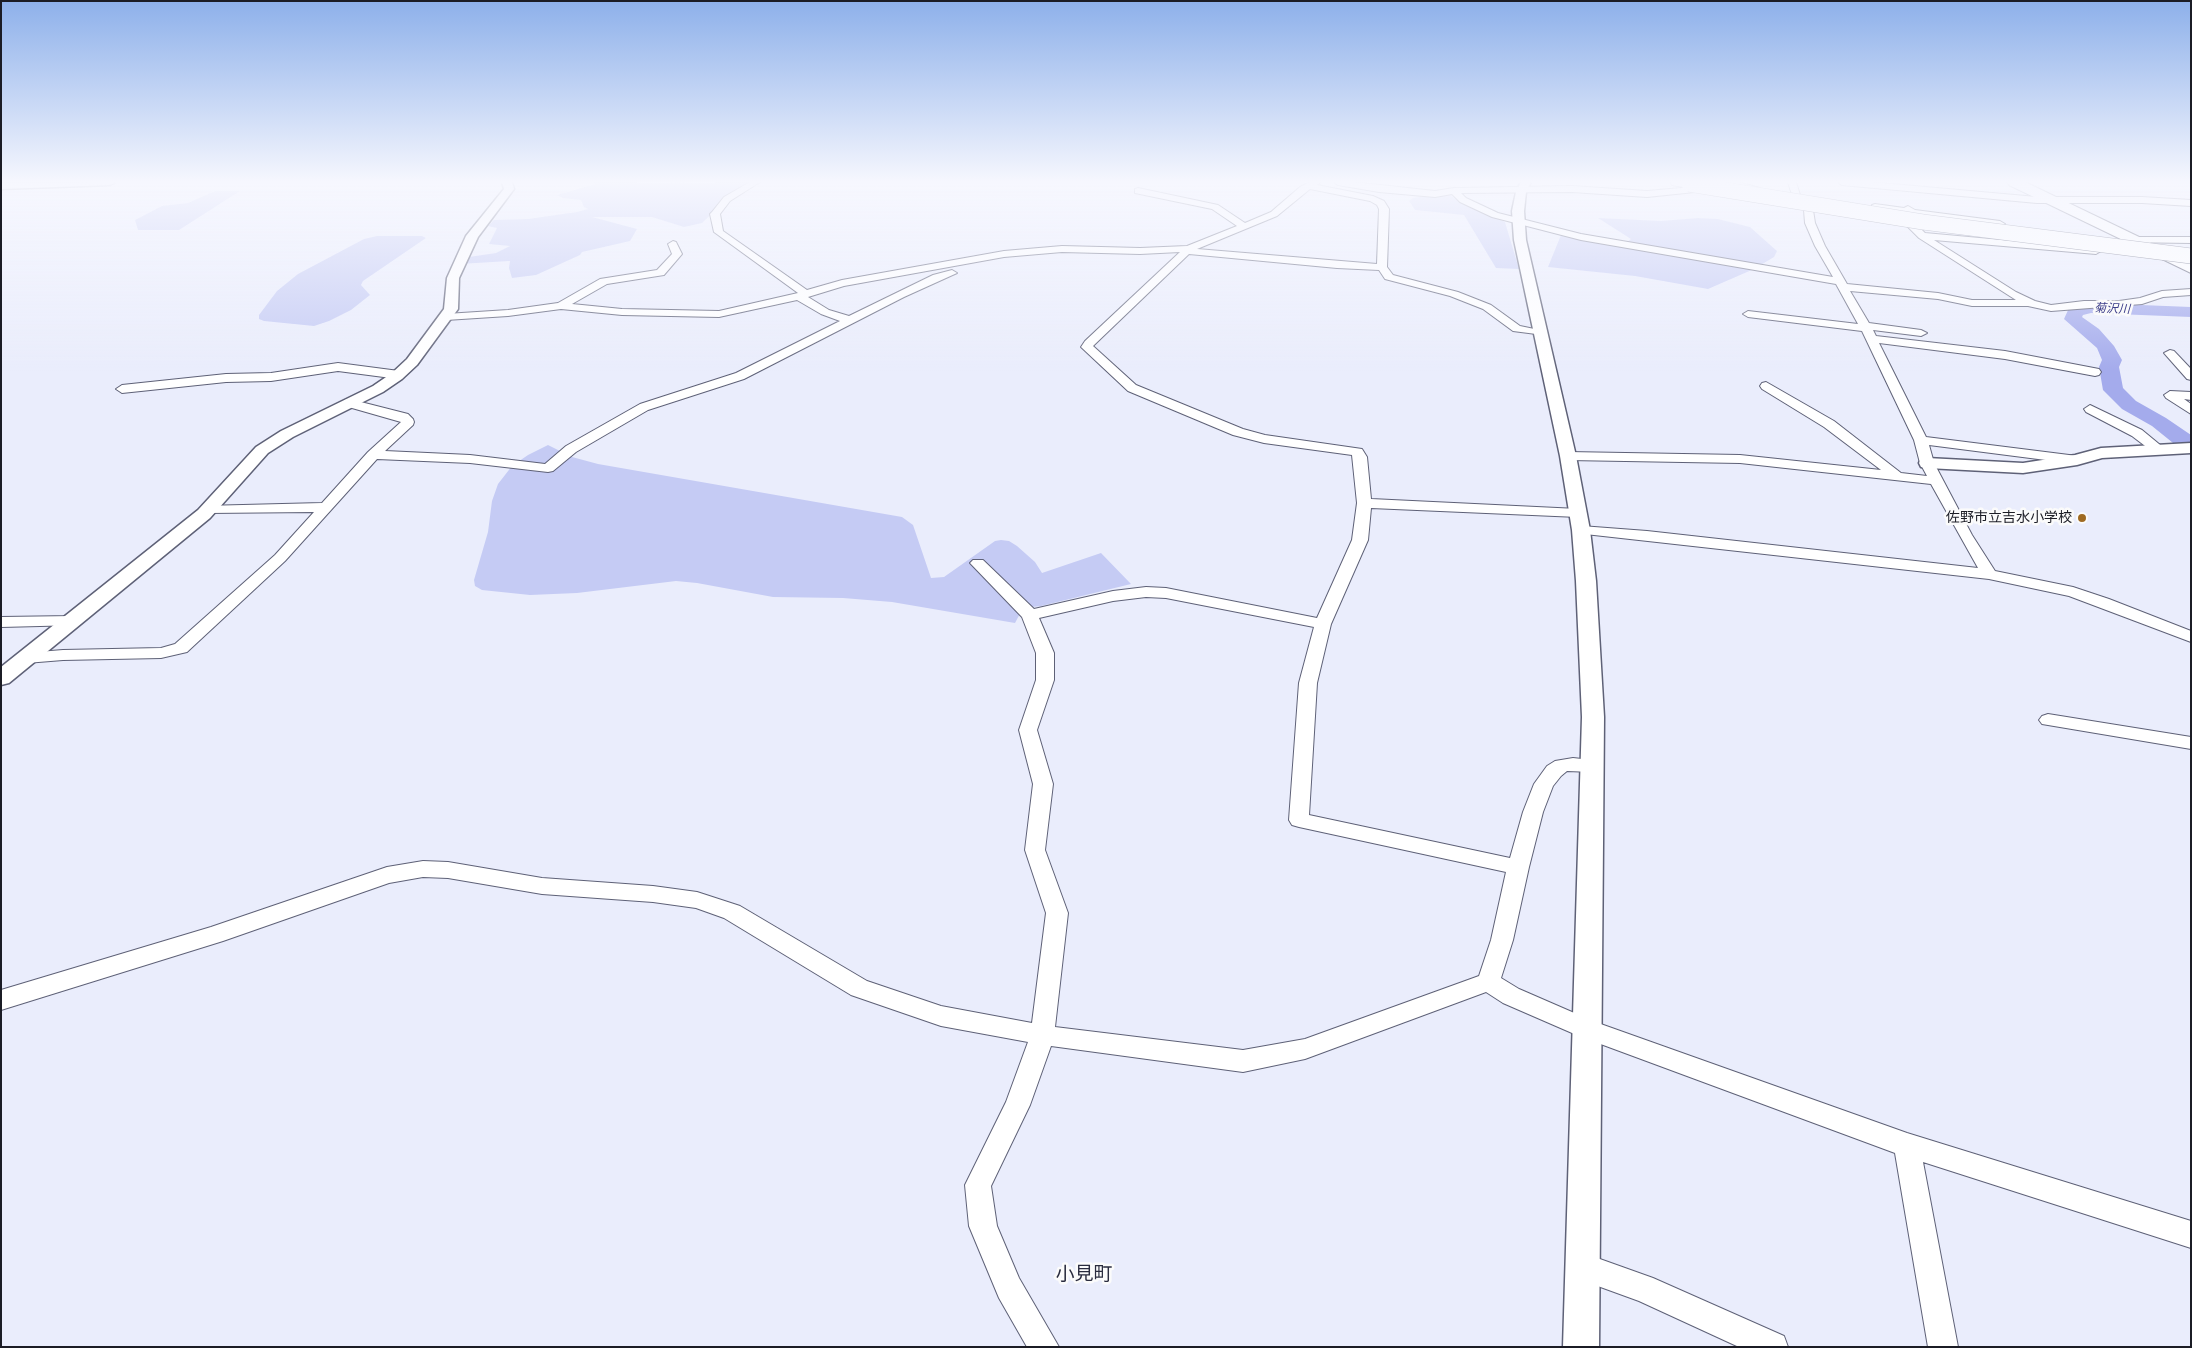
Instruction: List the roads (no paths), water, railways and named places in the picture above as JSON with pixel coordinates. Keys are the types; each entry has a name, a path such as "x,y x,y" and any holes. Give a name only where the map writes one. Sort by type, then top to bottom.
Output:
{"main road":[{"path":"2138,245 2186,250"},
{"path":"2161,245 2186,250"},
{"path":"2186,250 2191,268"}],"street":[{"path":"1,678 73,622 208,509 262,450 287,434 378,389 399,375 412,362 446,317 452,300 453,278 468,245"},
{"path":"561,306 604,281 660,273 677,254 673,245"},
{"path":"736,245 825,312 849,320"},
{"path":"1200,245 1188,250 1087,347 1132,388 1238,432 1264,439 1357,452 1360,457 1364,502 1360,540 1323,624 1308,683 1299,820 1518,867"},
{"path":"1383,245 1382,267 1385,274 1393,279 1435,288 1463,297 1492,310 1517,328 1540,333"},
{"path":"1523,245 1568,456 1580,521 1586,580 1593,717 1581,1347"},
{"path":"1622,245 1842,284 1972,302 2031,303"},
{"path":"1820,245 1867,331 1921,440 1927,463 1965,535 1989,574"},
{"path":"1936,245 2012,294 2031,303 2051,308 2084,304 2120,304 2142,301 2162,294 2191,292"},
{"path":"2033,245 2097,250 2186,250"},
{"path":"2063,245 2097,250"},
{"path":"2089,245 2097,250"},
{"path":"2171,245 2186,250"},
{"path":"446,317 508,313 561,306 622,312 719,314 802,295 842,283 1004,254 1062,249 1188,250 1336,265 1382,267"},
{"path":"373,455 470,460 548,468 571,449 644,407 740,376 926,282 967,267 973,260"},
{"path":"1748,314 1867,331 2095,372"},
{"path":"1867,331 1932,334"},
{"path":"1970,339 2008,344"},
{"path":"2170,353 2191,376"},
{"path":"122,389 226,378 271,377 338,367 399,375"},
{"path":"1766,386 1829,424 1898,477"},
{"path":"2191,396 2170,395 2191,410"},
{"path":"26,658 63,655 161,653 181,648 280,558 373,455 408,422 403,418 349,403"},
{"path":"2090,409 2137,433 2158,449"},
{"path":"1921,440 2077,460"},
{"path":"1927,463 2023,468 2077,460 2102,453 2191,448"},
{"path":"1568,456 1740,460 1938,481"},
{"path":"1364,502 1580,521 1647,535 1989,574 2073,592 2112,605 2191,637"},
{"path":"208,509 326,507"},
{"path":"978,563 1030,615 1045,653 1045,680 1028,730 1043,784 1036,850 1057,913 1042,1035 1018,1105 978,1185 983,1226 1009,1288 1044,1347"},
{"path":"1030,615 1113,596 1146,592 1166,593 1323,624"},
{"path":"1,622 73,622"},
{"path":"2048,720 2191,743"},
{"path":"1488,982 1502,940 1518,867 1533,812 1544,784 1554,770 1562,766 1572,764 1592,766"},
{"path":"1,1000 215,935 388,875 423,869 448,870 542,886 653,894 697,900 732,912 859,988 940,1016 1042,1035 1244,1061 1304,1049 1488,982"},
{"path":"1488,982 1511,996 1587,1030 1907,1145 2191,1236"},
{"path":"1907,1145 1943,1347"},
{"path":"1583,1267 1643,1288 1773,1347"}],"waterway":[{"name":"菊沢川","path":"2191,312 2091,308 2075,312 2073,319 2092,333 2105,346 2112,360 2109,367 2113,390 2129,405 2159,422 2191,446"}],"place":[{"name":"佐野市立吉水小学校","path":"2082,518"}],"district":[{"name":"小見町","path":"1084,1275"}]}
